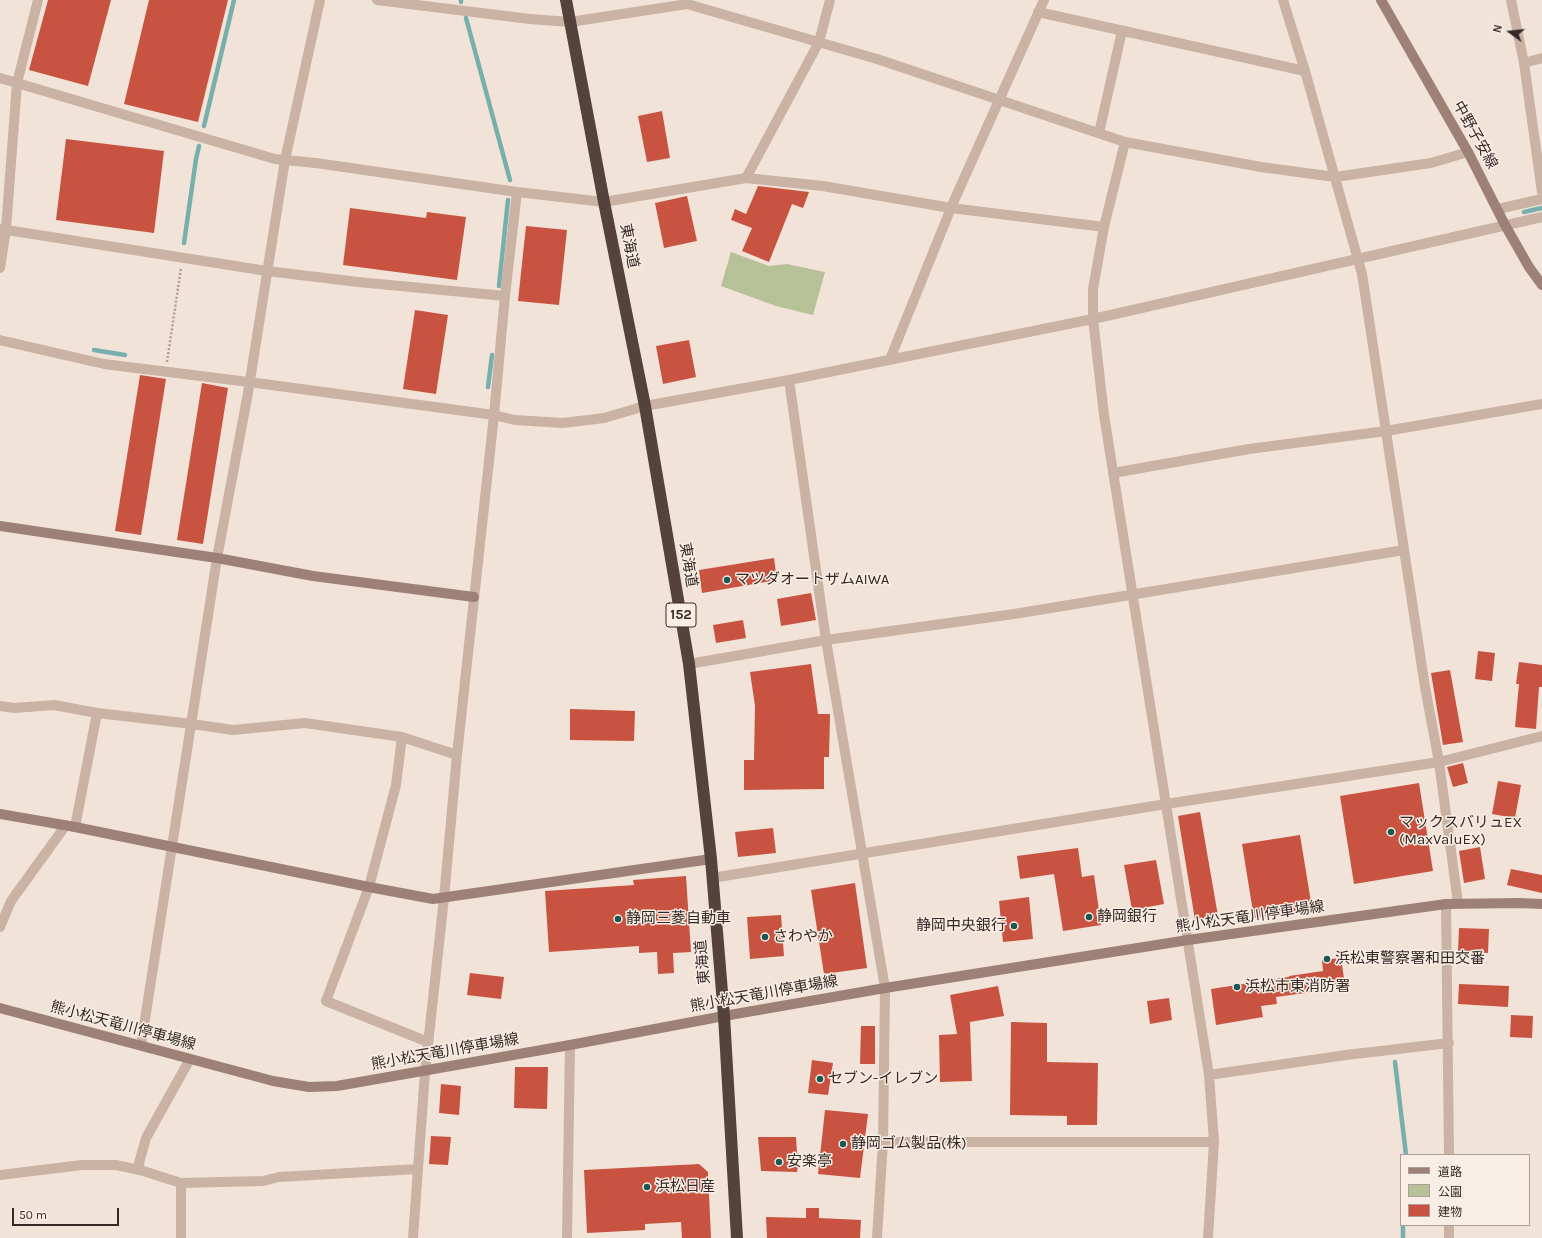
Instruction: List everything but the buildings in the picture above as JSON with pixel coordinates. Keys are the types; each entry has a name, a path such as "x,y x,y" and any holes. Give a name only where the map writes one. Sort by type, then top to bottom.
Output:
{"highway":[{"name":"東海道","path":"566,0 604,202 645,406 689,664 711,859 724,1016 737,1238"}],"main road":[{"name":"中野子安線","path":"1381,0 1468,152 1505,225 1529,267 1542,285"},
{"path":"0,526 217,558 313,576 474,597"},
{"path":"0,814 173,846 433,899 711,859"},
{"name":"熊小松天竜川停車場線","path":"0,1008 273,1081 309,1087 337,1086 425,1072 724,1016 885,988 1188,940 1446,904 1542,904"}],"street":[{"path":"0,268 17,83 38,0"},
{"path":"141,1045 217,558 249,382 285,160 320,0"},
{"path":"377,0 530,19 570,22 687,4 877,59 1125,142 1261,167 1335,177 1431,162 1468,152"},
{"path":"746,178 819,42 830,0"},
{"path":"890,359 951,208 1044,0"},
{"path":"1282,0 1305,71 1362,274 1425,687 1439,762 1458,903"},
{"path":"1511,0 1524,63 1542,192"},
{"path":"1038,12 1305,71"},
{"path":"1099,133 1122,31"},
{"path":"1524,63 1542,58"},
{"path":"0,78 275,159 316,163 517,192 604,202 746,178 823,186 951,208 1104,227"},
{"path":"1125,142 1104,227 1093,290 1093,319 1104,414 1113,473 1209,1075 1214,1142 1208,1238"},
{"path":"413,1238 425,1072 517,192"},
{"path":"1498,209 1542,199"},
{"path":"0,340 104,364 494,415 515,420 563,423 604,418 645,406 789,380 1093,319 1542,217"},
{"path":"3,229 268,270 358,282 505,296"},
{"path":"789,380 826,640 885,988 883,1142 877,1238"},
{"path":"1113,473 1249,449 1386,431 1542,404"},
{"path":"689,664 826,640 1014,614 1268,571 1404,550"},
{"path":"0,706 14,708 54,705 97,713 233,730 305,723 402,737 457,755"},
{"path":"0,927 11,901 71,826 97,713"},
{"path":"712,878 1166,804 1439,762 1542,736"},
{"path":"402,737 396,785 369,887 326,1001 428,1042"},
{"path":"1446,904 1449,1043 1449,1154"},
{"path":"1209,1075 1346,1055 1449,1043"},
{"path":"567,1238 570,1045"},
{"path":"140,1170 139,1163 146,1138 190,1059"},
{"path":"883,1142 1214,1142"},
{"path":"0,1174 82,1165 116,1165 140,1170 181,1183 263,1180 279,1177 418,1169"},
{"path":"181,1183 181,1238"},
{"path":"1449,1226 1450,1238"}],"path":[{"path":"166,372 182,257"}],"green space":[{"path":"731,252 769,266 787,264 825,272 813,315 776,306 721,286"}],"waterway":[{"path":"204,126 234,0"},
{"path":"466,18 510,180"},
{"path":"184,243 199,146"},
{"path":"499,286 508,200"},
{"path":"1524,212 1542,208"},
{"path":"94,350 125,355"},
{"path":"488,387 492,355"},
{"path":"1395,1062 1406,1154"},
{"path":"1403,1226 1403,1238"}],"place":[{"name":"マツダオートザムAIWA","path":"727,580"},
{"name":"マックスバリュEX (MaxValuEX)","path":"1391,832"},
{"name":"静岡銀行","path":"1089,917"},
{"name":"静岡三菱自動車","path":"618,919"},
{"name":"静岡中央銀行","path":"1014,926"},
{"name":"さわやか","path":"765,937"},
{"name":"浜松東警察署和田交番","path":"1327,959"},
{"name":"浜松市東消防署","path":"1237,987"},
{"name":"セブン-イレブン","path":"820,1079"},
{"name":"静岡ゴム製品(株)","path":"843,1144"},
{"name":"安楽亭","path":"779,1162"},
{"name":"浜松日産","path":"647,1187"}]}
